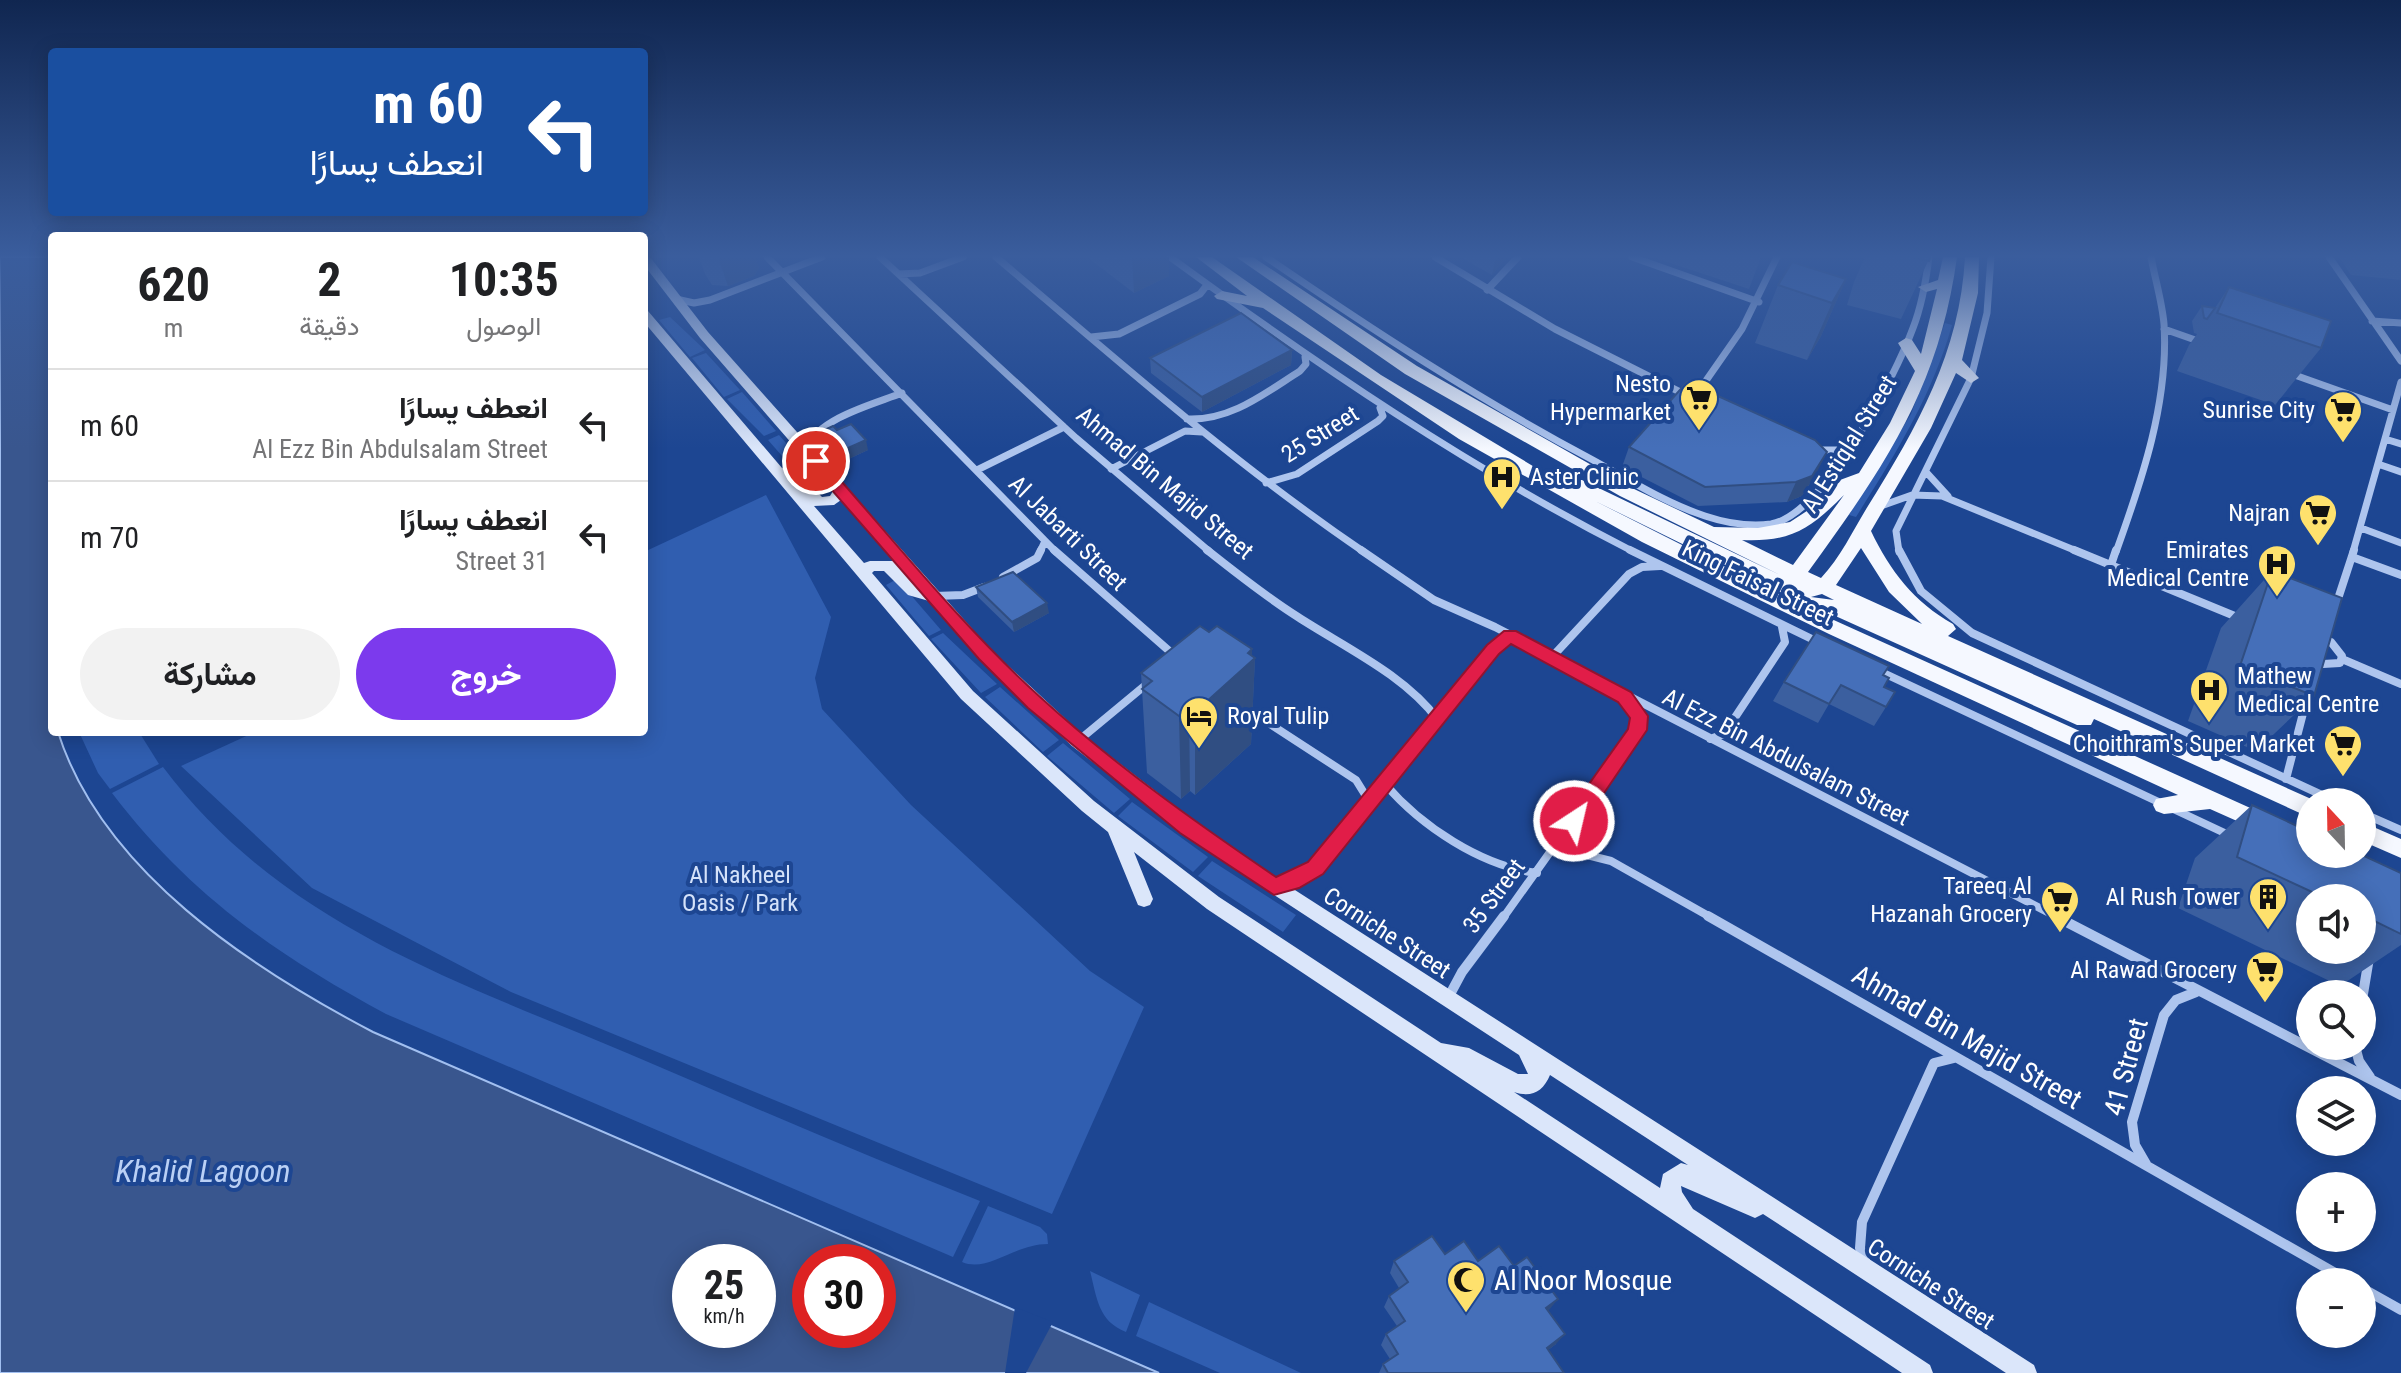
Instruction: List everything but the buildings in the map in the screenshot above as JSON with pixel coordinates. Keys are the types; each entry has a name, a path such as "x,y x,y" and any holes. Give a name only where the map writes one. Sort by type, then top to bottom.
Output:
{"main road":[{"path":"650,321 863,575 994,723 1117,830 1213,903 1922,1373"},
{"name":"Corniche Street","path":"694,321 1008,678 1078,741 1187,827 1274,886 2026,1373"},
{"path":"1292,321 1466,435 1505,446 1648,520 1785,598 1834,607 2246,792 2296,804"},
{"name":"King Faisal Street","path":"1335,321 1461,401 1704,531 1785,598 2296,839"},
{"name":"Al Estiqlal Street","path":"1785,598 1891,433 1923,371 1936,321"},
{"path":"1785,598 1823,587 1862,530 1929,416 1964,321"},
{"path":"1906,343 1923,371"},
{"path":"1952,360 1971,378"},
{"path":"778,472 793,475 819,502 834,500 841,491"},
{"path":"1704,531 1759,535 1786,531 1810,519 1841,486 1861,478"},
{"path":"1862,530 1881,567 1911,605 1941,627 1980,646 1995,663"},
{"path":"863,575 870,566 888,565 913,591 933,596"},
{"name":"King Faisal Street","path":"1823,587 2296,802"},
{"path":"2185,750 2221,750"},
{"path":"2164,805 2213,800"},
{"path":"1117,830 1144,899"},
{"path":"2376,837 2401,849"},
{"path":"1440,1052 1464,1054 1525,1086 1535,1084 1540,1070 1515,1044"},
{"path":"1692,1220 1669,1189 1670,1181 1681,1173 1729,1198 1772,1211"}],"street":[{"name":"Al Jabarti Street","path":"831,321 1045,541 1094,588 1183,662 1167,669"},
{"name":"Ahmad Bin Majid Street","path":"950,321 1111,469 1264,594 1422,700 1438,720"},
{"name":"Al Ezz Bin Abdulsalam Street","path":"1071,321 1202,433 1266,483 1404,582 1443,605 1552,657 2401,1095"},
{"path":"1089,336 1119,334 1145,321"},
{"name":"King Faisal Street","path":"1256,321 1380,407 1523,493 1667,568 1785,598 1822,643"},
{"name":"Al Estiqlal Street","path":"1360,321 1450,382 1570,449 1701,515 1750,525 1790,518 1806,507 1824,468 1846,450 1885,388 1914,321"},
{"path":"1541,321 1705,404"},
{"path":"1693,399 1747,321"},
{"path":"1985,321 1971,378 1896,531 1899,554 1911,576 1931,601 1958,625 2306,788"},
{"path":"2111,565 2132,506 2151,428 2163,321"},
{"path":"2372,321 2401,361"},
{"path":"2373,321 2401,323"},
{"path":"2164,329 2208,345"},
{"path":"1186,418 1204,421 1220,417 1300,371 1306,364 1304,356"},
{"path":"2282,370 2393,410"},
{"path":"2332,616 2361,528 2401,382"},
{"path":"805,448 809,437 823,427 902,393"},
{"name":"25 Street","path":"1266,483 1297,474 1378,421 1383,413 1380,407"},
{"path":"977,470 1064,427"},
{"path":"1111,469 1185,431 1202,433"},
{"path":"2385,439 2401,444"},
{"path":"1824,468 1804,448 1846,450"},
{"path":"2378,464 2401,472"},
{"path":"1927,473 1951,499"},
{"path":"1875,509 1912,495 1951,499 2254,623"},
{"path":"2361,528 2401,543"},
{"path":"933,596 976,591 1037,558 1045,541"},
{"path":"2352,557 2401,575"},
{"path":"1552,657 1629,574 1650,566 1667,568"},
{"path":"1708,739 1724,734 1785,642 1785,598"},
{"path":"2325,639 2329,627"},
{"path":"2284,635 2298,641 2302,652 2317,662 2330,665 2342,659"},
{"path":"2298,641 2311,635 2325,639 2337,646 2342,659 2401,684"},
{"path":"1274,886 1292,882 1315,868 1493,649 1510,636"},
{"path":"2286,779 2317,662"},
{"path":"1865,664 2234,837"},
{"path":"1078,741 1155,678"},
{"name":"35 Street","path":"1447,1000 1462,972 1537,873 1637,730 1639,716 1625,697"},
{"path":"1235,701 1356,780 1369,801"},
{"path":"1385,784 1411,812 1505,868 1537,873"},
{"path":"2376,819 2401,830"},
{"name":"Ahmad Bin Majid Street","path":"1555,847 1611,861 2326,1268"},
{"name":"41 Street","path":"2150,1169 2135,1145 2132,1122 2164,1015 2176,1000 2197,992"},
{"path":"1875,1277 1860,1248 1862,1222 1934,1063 1940,1059 1956,1058"},
{"path":"2359,1060 2377,1083"},
{"path":"2376,1296 2401,1310"}],"green space":[{"path":"660,321 674,321 705,350 690,357"},
{"path":"1945,323 1952,325 1923,401 1856,517 1849,515 1911,414"},
{"path":"706,353 740,390 724,397 692,358"},
{"path":"742,392 776,431 764,436 727,399"},
{"path":"779,435 815,476 804,481 768,440"},
{"name":"Al Nakheel Oasis / Park","path":"766,495 831,617 815,678 822,709 911,805 1090,971 1144,1007 1052,1214 511,992 312,888 181,766 246,736 648,736 648,550"},
{"path":"897,579 941,630 929,636 886,585"},
{"path":"943,633 997,684 981,693 931,639"},
{"path":"1000,687 1059,740 1043,752 985,697"},
{"path":"81,736 142,736 159,764 110,789 98,773"},
{"path":"1063,743 1130,799 1114,813 1047,756"},
{"path":"163,767 210,821 261,868 316,907 374,942 498,1000 980,1201 953,1257 386,1014 307,968 236,919 203,891 141,829 112,793"},
{"path":"1132,802 1208,857 1193,872 1118,816"},
{"path":"1212,861 1296,915 1283,932 1198,876"},
{"path":"988,1206 1040,1227 1047,1234 1048,1244 1024,1248 982,1264 962,1262"},
{"path":"1090,1271 1140,1295 1126,1332 1104,1315"},
{"path":"1149,1302 1301,1373 1220,1373 1136,1336"}],"water":[{"name":"Khalid Lagoon","path":"0,321 48,321 48,736 60,736 79,782 109,829 145,871 186,910 231,946 278,978 373,1032 862,1244 792,1244 792,1348 896,1348 896,1259 1159,1373 0,1373"}],"pier":[{"path":"1015,1307 1053,1322 1026,1373 1005,1373"}],"place":[{"name":"Nesto Hypermarket","path":"1699,432"},
{"name":"Sunrise City","path":"2343,444"},
{"name":"Aster Clinic","path":"1502,511"},
{"name":"Najran","path":"2318,547"},
{"name":"Emirates Medical Centre","path":"2277,598"},
{"name":"Mathew Medical Centre","path":"2209,724"},
{"name":"Royal Tulip","path":"1199,750"},
{"name":"Choithram's Super Market","path":"2343,778"},
{"name":"Al Rush Tower","path":"2268,931"},
{"name":"Tareeq Al Hazanah Grocery","path":"2060,934"},
{"name":"Al Rawad Grocery","path":"2265,1004"},
{"name":"Al Noor Mosque","path":"1466,1314"}],"route":[{"path":"816,461 985,654 1034,703 1187,827 1274,886 1292,882 1315,868 1497,644 1510,636 1625,697 1639,716 1637,730 1574,821"}]}
